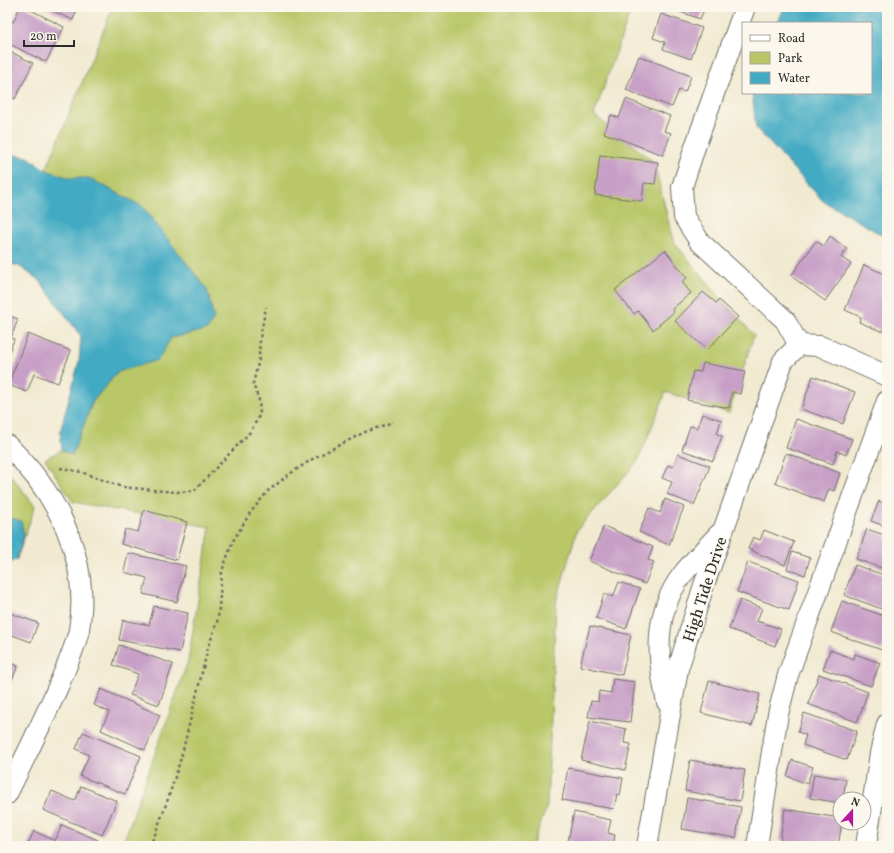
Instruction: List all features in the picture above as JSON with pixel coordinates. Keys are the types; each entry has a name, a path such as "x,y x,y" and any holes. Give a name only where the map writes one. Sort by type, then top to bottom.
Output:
{"street":[{"path":"745,7 682,187 684,217 700,242 785,320 799,346 820,346 887,376"},
{"name":"High Tide Drive","path":"646,846 678,669 704,585 783,361 799,346"},
{"path":"757,846 778,714 788,675 887,401"},
{"path":"7,445 24,461 60,516 70,537 78,560 80,581 80,620 70,658 40,727 7,794"},
{"path":"670,714 664,688 660,659 660,632 662,616 669,596 681,577 724,528"},
{"path":"866,846 880,753 887,724"}],"path":[{"path":"60,468 81,472 122,487 175,492 194,491 251,431 260,414 259,400 253,384 259,359 260,338 266,307"},
{"path":"148,846 154,837 183,752 208,648 218,619 222,571 233,541 250,513 268,491 291,473 314,458 365,432 393,422"}],"green space":[{"path":"113,7 632,7 594,115 654,162 673,241 722,300 754,335 729,413 666,392 638,461 577,530 556,603 547,806 532,846 122,846 188,661 210,527 73,502 45,459 61,450 72,455 93,401 118,372 46,170"},
{"path":"7,471 35,506 17,559 7,564"}],"water":[{"path":"784,7 887,7 887,238 823,201 756,128 752,94 872,94 872,22 778,22"},
{"path":"7,154 28,157 46,170 70,178 89,178 142,206 207,289 214,318 207,330 171,338 158,360 118,372 93,401 72,455 62,450 60,432 79,361 81,336 39,280 19,266 7,263"},
{"path":"11,518 21,521 24,535 17,559 7,564 7,519"}],"building":[{"path":"20,7 25,7 64,27 46,62 7,43 7,19 13,22"},
{"path":"44,7 78,7 73,20"},
{"path":"667,7 705,7 700,19"},
{"path":"661,14 702,28 691,59 663,49 665,42 653,38"},
{"path":"7,50 33,63 15,99 7,95"},
{"path":"639,56 691,76 685,92 679,90 672,107 626,90"},
{"path":"626,99 670,116 664,131 671,133 663,155 604,133 611,115 619,118"},
{"path":"600,155 658,162 655,184 644,183 642,201 595,195"},
{"path":"830,236 847,249 841,257 851,264 825,301 791,276 816,241 824,246"},
{"path":"665,250 687,278 682,282 691,293 672,309 674,312 653,330 638,311 634,314 615,290"},
{"path":"864,265 887,275 887,322 883,332 859,322 861,317 845,310"},
{"path":"703,292 716,303 719,300 738,317 707,350 675,321"},
{"path":"7,315 18,319 11,338 14,339 7,359"},
{"path":"28,334 71,351 58,383 34,374 27,392 8,385"},
{"path":"703,363 745,371 740,394 732,392 729,408 687,400 693,371 701,372"},
{"path":"813,376 855,392 843,424 801,409"},
{"path":"702,414 721,420 717,434 722,436 713,461 682,450 690,426 697,428"},
{"path":"796,419 852,439 846,455 837,451 833,464 786,448"},
{"path":"786,453 840,473 834,491 829,489 824,502 775,483"},
{"path":"678,454 710,466 694,505 667,494 672,482 662,478 668,465 673,467"},
{"path":"665,499 684,507 669,545 639,532 649,508 660,513"},
{"path":"879,501 887,505 887,527 871,521"},
{"path":"144,510 187,522 177,560 121,544 125,529 138,532"},
{"path":"604,526 653,547 648,560 654,562 645,584 589,561"},
{"path":"867,529 887,536 887,570 856,559"},
{"path":"764,530 794,542 785,565 748,549 753,537 760,540"},
{"path":"792,552 810,558 805,575 787,569"},
{"path":"128,553 186,566 177,602 143,594 147,578 124,572"},
{"path":"748,562 799,580 789,610 737,592"},
{"path":"855,565 887,576 887,611 844,595"},
{"path":"619,582 640,589 626,629 596,618 604,594 613,597"},
{"path":"740,600 762,608 757,621 781,629 775,646 729,629"},
{"path":"842,601 887,617 887,637 882,650 831,632"},
{"path":"154,606 188,613 180,652 119,640 123,620 149,625"},
{"path":"7,612 38,623 31,642 7,633"},
{"path":"590,626 631,635 622,675 580,666"},
{"path":"119,645 173,664 159,705 130,695 138,674 113,665"},
{"path":"830,650 854,659 855,654 880,663 871,686 823,669"},
{"path":"7,661 18,666 10,684 7,683"},
{"path":"819,674 868,692 857,722 808,704"},
{"path":"613,679 635,682 630,722 588,717 591,701 598,702 599,691 611,693"},
{"path":"709,681 760,694 752,726 701,713"},
{"path":"101,689 160,715 145,750 101,730 109,712 94,705"},
{"path":"804,713 857,731 847,760 803,745 806,735 798,732"},
{"path":"590,721 626,729 624,743 631,744 625,770 581,760"},
{"path":"83,732 141,756 125,794 80,776 89,755 76,749"},
{"path":"690,760 745,770 740,801 685,791"},
{"path":"792,760 813,767 807,784 787,776"},
{"path":"568,768 623,778 620,795 617,794 614,809 562,800"},
{"path":"814,774 846,779 844,791 832,791 832,802 810,798"},
{"path":"81,786 117,801 102,835 43,810 52,791 75,801"},
{"path":"687,798 741,807 736,838 682,829"},
{"path":"785,809 832,817 832,831 841,831 838,846 814,846 780,840"},
{"path":"574,812 611,820 608,833 615,835 613,846 567,846"},
{"path":"62,825 98,840 95,846 27,846 34,831 55,841"}]}
